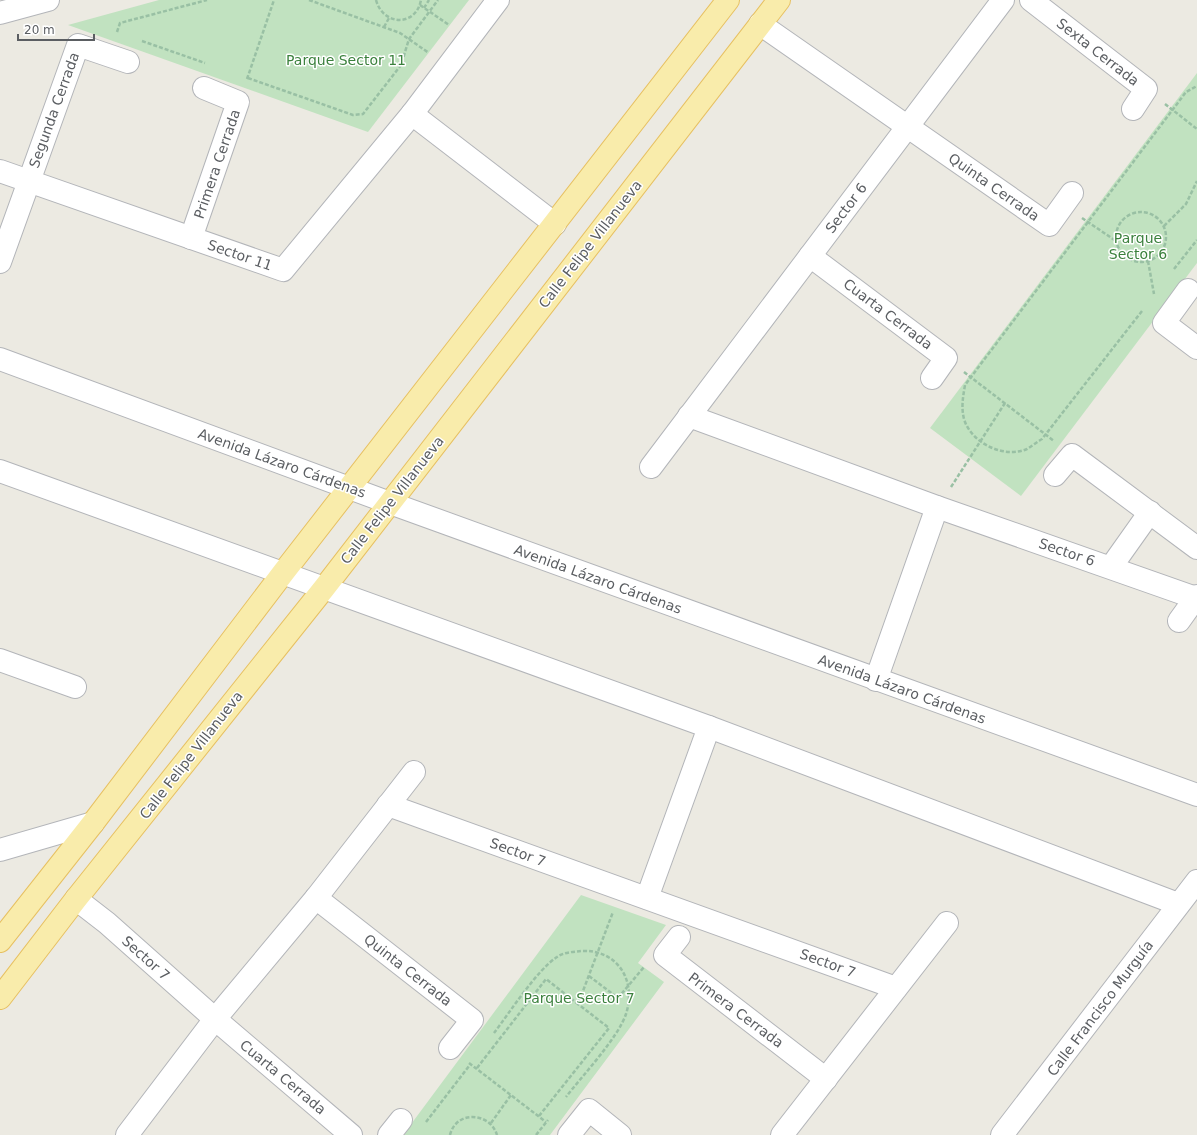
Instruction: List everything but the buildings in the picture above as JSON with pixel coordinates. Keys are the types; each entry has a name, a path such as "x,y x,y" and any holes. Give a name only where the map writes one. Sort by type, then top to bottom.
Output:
{"main road":[{"path":"0,941 93,823 283,573 728,0"},
{"name":"Calle Felipe Villanueva","path":"0,998 76,899 390,503 779,0"}],"street":[{"path":"0,12 48,0"},
{"name":"Sector 11","path":"0,171 283,270 412,114 498,0"},
{"name":"Sector 6","path":"651,467 1003,0"},
{"name":"Sexta Cerrada","path":"1031,0 1146,89 1133,109"},
{"path":"760,24 908,126"},
{"name":"Segunda Cerrada","path":"28,181 78,44 128,62"},
{"name":"Primera Cerrada","path":"191,238 238,102 204,88"},
{"path":"412,114 555,224"},
{"name":"Quinta Cerrada","path":"908,126 1049,225 1068,199"},
{"path":"0,262 28,181"},
{"name":"Cuarta Cerrada","path":"810,256 946,358 932,378"},
{"path":"1188,290 1164,323 1197,348"},
{"name":"Avenida Lázaro Cárdenas","path":"0,359 390,503 1197,795"},
{"name":"Sector 6","path":"689,416 937,507 1197,597 1179,621"},
{"path":"1055,475 1072,455 1197,548"},
{"path":"0,471 710,727 1178,904"},
{"path":"876,680 937,507"},
{"path":"1111,567 1150,512"},
{"path":"0,660 10,670 75,686"},
{"path":"647,898 710,727"},
{"path":"127,1135 215,1019 316,898 414,772"},
{"name":"Sector 7","path":"388,806 896,988"},
{"path":"0,850 93,823"},
{"name":"Calle Francisco Murguía","path":"1002,1135 1197,881"},
{"name":"Quinta Cerrada","path":"316,898 472,1020 450,1048"},
{"name":"Sector 7","path":"76,899 106,923 215,1019"},
{"path":"782,1135 947,923"},
{"path":"665,956 679,937"},
{"name":"Primera Cerrada","path":"665,956 826,1079"},
{"name":"Cuarta Cerrada","path":"215,1019 351,1135"},
{"path":"560,1131 589,1110 620,1135"}],"path":[{"path":"124,35 117,32 120,23 207,0"},
{"path":"238,102 274,0"},
{"path":"309,0 400,33 448,66"},
{"path":"376,0 382,14 389,18 403,20 410,17 420,5 421,0"},
{"path":"424,8 430,0"},
{"path":"240,75 353,115 363,114 401,65 409,39 438,0"},
{"path":"420,5 469,38"},
{"path":"384,27 389,18"},
{"path":"138,40 211,65"},
{"path":"1145,307 1042,439 1026,449 1009,452 992,448 975,438 964,420 962,403 965,386 1186,92 1197,86"},
{"path":"1146,89 1197,129"},
{"path":"1164,226 1186,204 1197,181"},
{"path":"1068,199 1088,222 1116,242"},
{"path":"1136,212 1152,214 1159,219 1164,226 1165,243 1162,251 1148,261 1140,262 1124,256 1116,242 1115,234 1122,219 1136,212"},
{"path":"1173,270 1197,240"},
{"path":"1148,261 1154,295 1175,308"},
{"path":"1150,301 1159,288"},
{"path":"946,358 1072,455"},
{"path":"937,507 1005,403"},
{"path":"578,1004 622,889"},
{"path":"489,1039 546,965 559,956 572,952 589,951 607,956 619,965 627,980 629,996 627,1008 620,1027 565,1098"},
{"path":"589,976 618,998 647,963 665,956"},
{"path":"477,1068 546,979 609,1028 539,1116"},
{"path":"450,1048 546,1122 560,1131"},
{"path":"422,1127 471,1064"},
{"path":"491,1123 511,1095"},
{"path":"450,1135 455,1125 460,1120 476,1116 491,1123 498,1135"},
{"path":"536,1135 551,1116"}],"green space":[{"name":"Parque Sector 11","path":"159,0 469,0 368,132 68,25"},
{"name":"Parque Sector 6","path":"1197,73 1197,263 1021,496 930,428"},
{"name":"Parque Sector 7","path":"581,895 666,925 638,963 664,982 550,1135 403,1135"}]}
